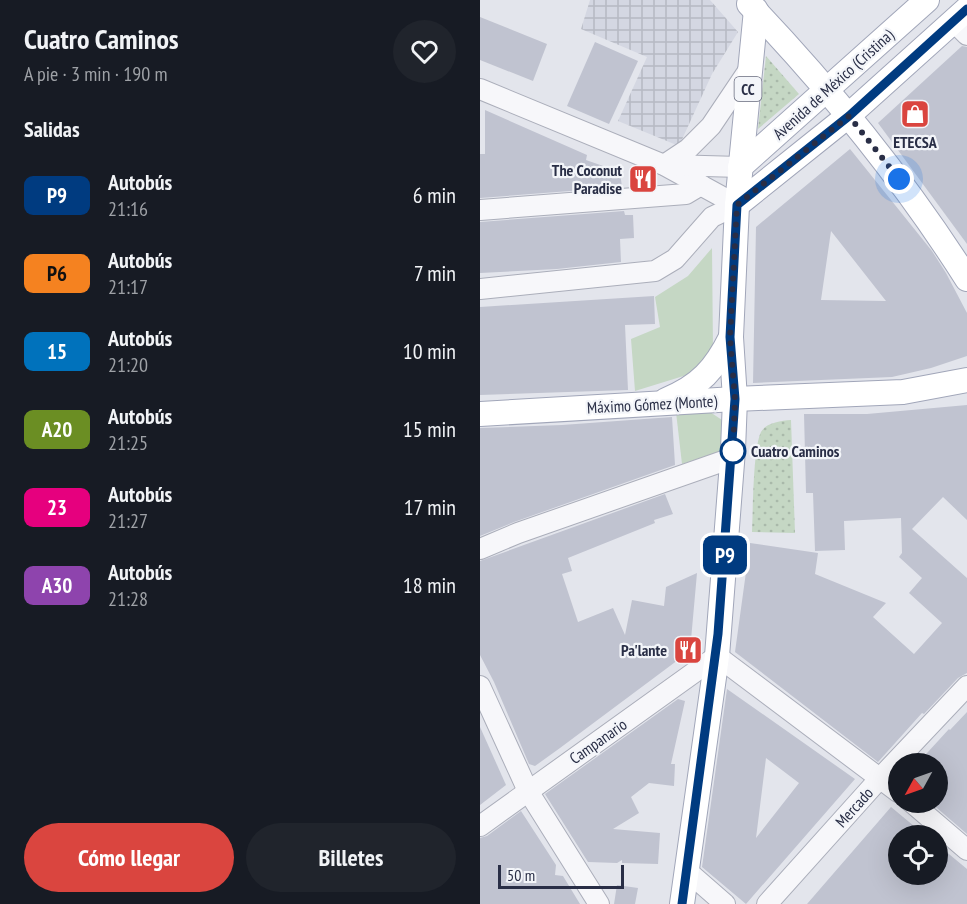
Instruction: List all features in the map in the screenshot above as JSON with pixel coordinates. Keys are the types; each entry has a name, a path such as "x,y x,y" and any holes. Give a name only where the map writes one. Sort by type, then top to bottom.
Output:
{"main road":[{"name":"Avenida de México (Cristina)","path":"740,167 927,0"},
{"path":"751,5 849,116 922,209 967,279"},
{"name":"CC","path":"735,399 730,337 737,205 750,68 751,5"},
{"name":"Avenida de México (Cristina)","path":"737,205 963,22"},
{"path":"657,404 687,392 705,377 720,359 730,337"},
{"name":"Máximo Gómez (Monte)","path":"480,414 903,392 967,380"},
{"path":"682,904 717,656 735,399"}],"street":[{"path":"664,165 688,149 711,126 750,68"},
{"path":"480,89 664,165 694,190 737,205"},
{"path":"664,165 740,167"},
{"path":"480,210 694,190"},
{"path":"694,190 705,218 701,228"},
{"path":"480,289 655,271 675,259 712,217 737,205"},
{"path":"480,549 518,533 732,458"},
{"path":"717,656 888,783"},
{"name":"Campanario","path":"480,826 717,656"},
{"path":"480,686 528,791 599,904"},
{"name":"Mercado","path":"766,904 967,686"},
{"path":"924,813 967,850"},
{"path":"686,870 725,904"}],"shaded area":[{"path":"590,0 710,0 738,32 712,74 679,146 618,121 647,57 581,29"}],"green space":[{"path":"766,56 799,94 758,129"},
{"path":"712,248 713,350 690,374 635,391 631,339 660,327 655,297 688,276"},
{"path":"704,408 722,420 721,451 682,464 676,412"},
{"path":"791,420 795,533 752,532 758,440 761,432 770,424"}],"building":[{"path":"480,17 547,44 533,81 480,60"},
{"path":"595,42 638,61 609,124 567,106"},
{"path":"962,46 967,47 967,244 878,123"},
{"path":"485,110 587,155 586,160 620,172 622,187 480,198 480,154 485,154"},
{"path":"850,149 932,251 946,273 967,313 967,356 931,368 892,377 753,383 756,227","holes":["831,231 886,301 821,300"]},
{"path":"624,211 625,215 633,215 634,238 620,239 621,262 557,269 480,273 480,222"},
{"path":"654,296 655,324 625,325 628,390 480,395 480,307"},
{"path":"967,405 967,520 943,497 912,529 967,578 967,673 958,678 924,714 922,713 878,762 735,652 750,543 818,553 815,574 886,603 873,617 914,654 942,623 909,593 922,578 899,557 902,553 901,518 844,521 845,550 815,551 813,493 806,493 804,414 867,414"},
{"path":"672,417 675,465 480,536 480,428"},
{"path":"665,494 673,514 654,520 655,523 568,558 572,571 562,574 578,622 613,608 625,635 632,600 664,606 666,587 697,573 690,651 535,766 529,764 480,655 480,561"},
{"path":"727,689 855,779 746,904 702,867","holes":["766,758 799,783 756,838"]},
{"path":"678,699 685,701 671,764 675,764 674,786 649,783 631,797 639,813 613,829 660,833 658,864 622,863 622,860 617,863 588,862 545,794"},
{"path":"967,712 967,834 943,813 948,813 948,753 927,753"},
{"path":"480,727 506,785 480,805"},
{"path":"888,810 888,813 898,813 913,825 888,825 888,885 948,885 948,853 967,869 967,904 807,904"},
{"path":"521,811 556,865 555,875 563,876 580,904 480,904 480,838 487,836"},
{"path":"617,885 638,888 635,904 614,904"}],"bus line":[{"name":"P9","path":"682,904 717,656 733,450 735,399 730,337 737,205 849,116 967,9"}],"place":[{"name":"ETECSA","path":"915,114"},
{"name":"The Coconut Paradise","path":"643,179"},
{"name":"Cuatro Caminos","path":"733,451"},
{"name":"Pa'lante","path":"688,650"}],"route":[{"path":"733,451 735,399 730,337 737,205 849,116 899,179"}]}
